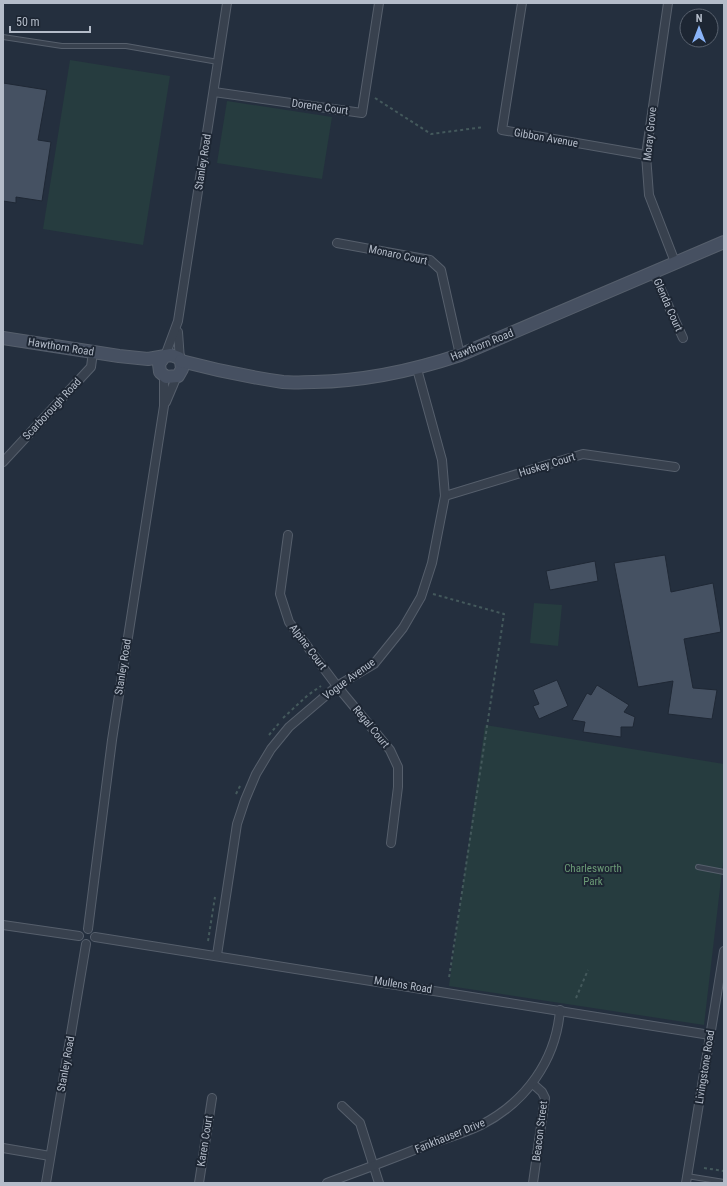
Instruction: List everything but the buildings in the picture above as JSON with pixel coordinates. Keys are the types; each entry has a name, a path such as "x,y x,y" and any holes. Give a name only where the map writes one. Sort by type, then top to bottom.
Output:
{"main road":[{"name":"Hawthorn Road","path":"181,361 226,372 285,382 334,381 374,377 417,369 460,355 724,242"},
{"name":"Hawthorn Road","path":"3,338 119,356 148,359 164,357"},
{"name":"Hawthorn Road","path":"119,356 147,366 163,375"},
{"path":"175,356 181,361 182,370 177,376 170,378 160,372 159,364 164,357 175,356"},
{"name":"Hawthorn Road","path":"177,376 190,372 226,372"}],"street":[{"name":"Stanley Road","path":"181,361 178,341 178,321 227,3"},
{"name":"Dorene Court","path":"214,92 362,113 379,3"},
{"name":"Gibbon Avenue","path":"522,3 502,130 646,156"},
{"name":"Moray Grove","path":"668,3 646,156 649,195 675,262"},
{"name":"Monaro Court","path":"337,243 430,260 441,270 460,355"},
{"name":"Glenda Court","path":"653,272 683,338"},
{"name":"Stanley Road","path":"164,357 178,321"},
{"name":"Scarborough Road","path":"3,462 91,367 93,352"},
{"name":"Vogue Avenue","path":"217,955 237,824 244,800 256,774 271,748 289,727 337,686 374,664 403,628 421,597 432,564 445,496 442,460 417,369"},
{"name":"Stanley Road","path":"88,929 112,740 164,406 163,375"},
{"name":"Stanley Road","path":"164,406 177,376"},
{"name":"Huskey Court","path":"445,496 584,454 675,467"},
{"name":"Alpine Court","path":"288,535 280,594 284,608 289,622 337,686"},
{"name":"Regal Court","path":"337,686 390,750 398,767 398,787 391,843"},
{"path":"3,925 79,936"},
{"path":"88,929 93,931 95,937 92,942 86,944 81,941 79,936 82,930 88,929"},
{"name":"Mullens Road","path":"95,937 217,955 710,1035"},
{"name":"Stanley Road","path":"46,1183 86,944"},
{"name":"Livingstone Road","path":"686,1180 724,951"},
{"name":"Fankhauser Drive","path":"327,1183 481,1125 514,1104 533,1084 546,1062 559,1022 560,1010"},
{"name":"Beacon Street","path":"533,1084 542,1092 545,1098 533,1183"},
{"name":"Karen Court","path":"199,1183 212,1098"},
{"path":"342,1106 360,1123 379,1183"},
{"path":"3,1148 50,1156"}],"lane":[{"path":"3,37 62,46 126,46 218,62"},
{"path":"698,868 724,872"},
{"path":"686,1180 724,1182"}],"path":[{"path":"375,98 431,134 484,127"},
{"path":"434,594 504,614 449,978"},
{"path":"576,998 588,970"},
{"path":"704,1168 724,1172"}],"green space":[{"path":"70,60 170,76 143,245 43,229"},
{"path":"227,101 332,117 322,179 217,163"},
{"path":"534,603 562,605 558,646 530,643"},
{"name":"Charlesworth Park","path":"485,725 724,764 724,854 704,1025 449,986"}]}
